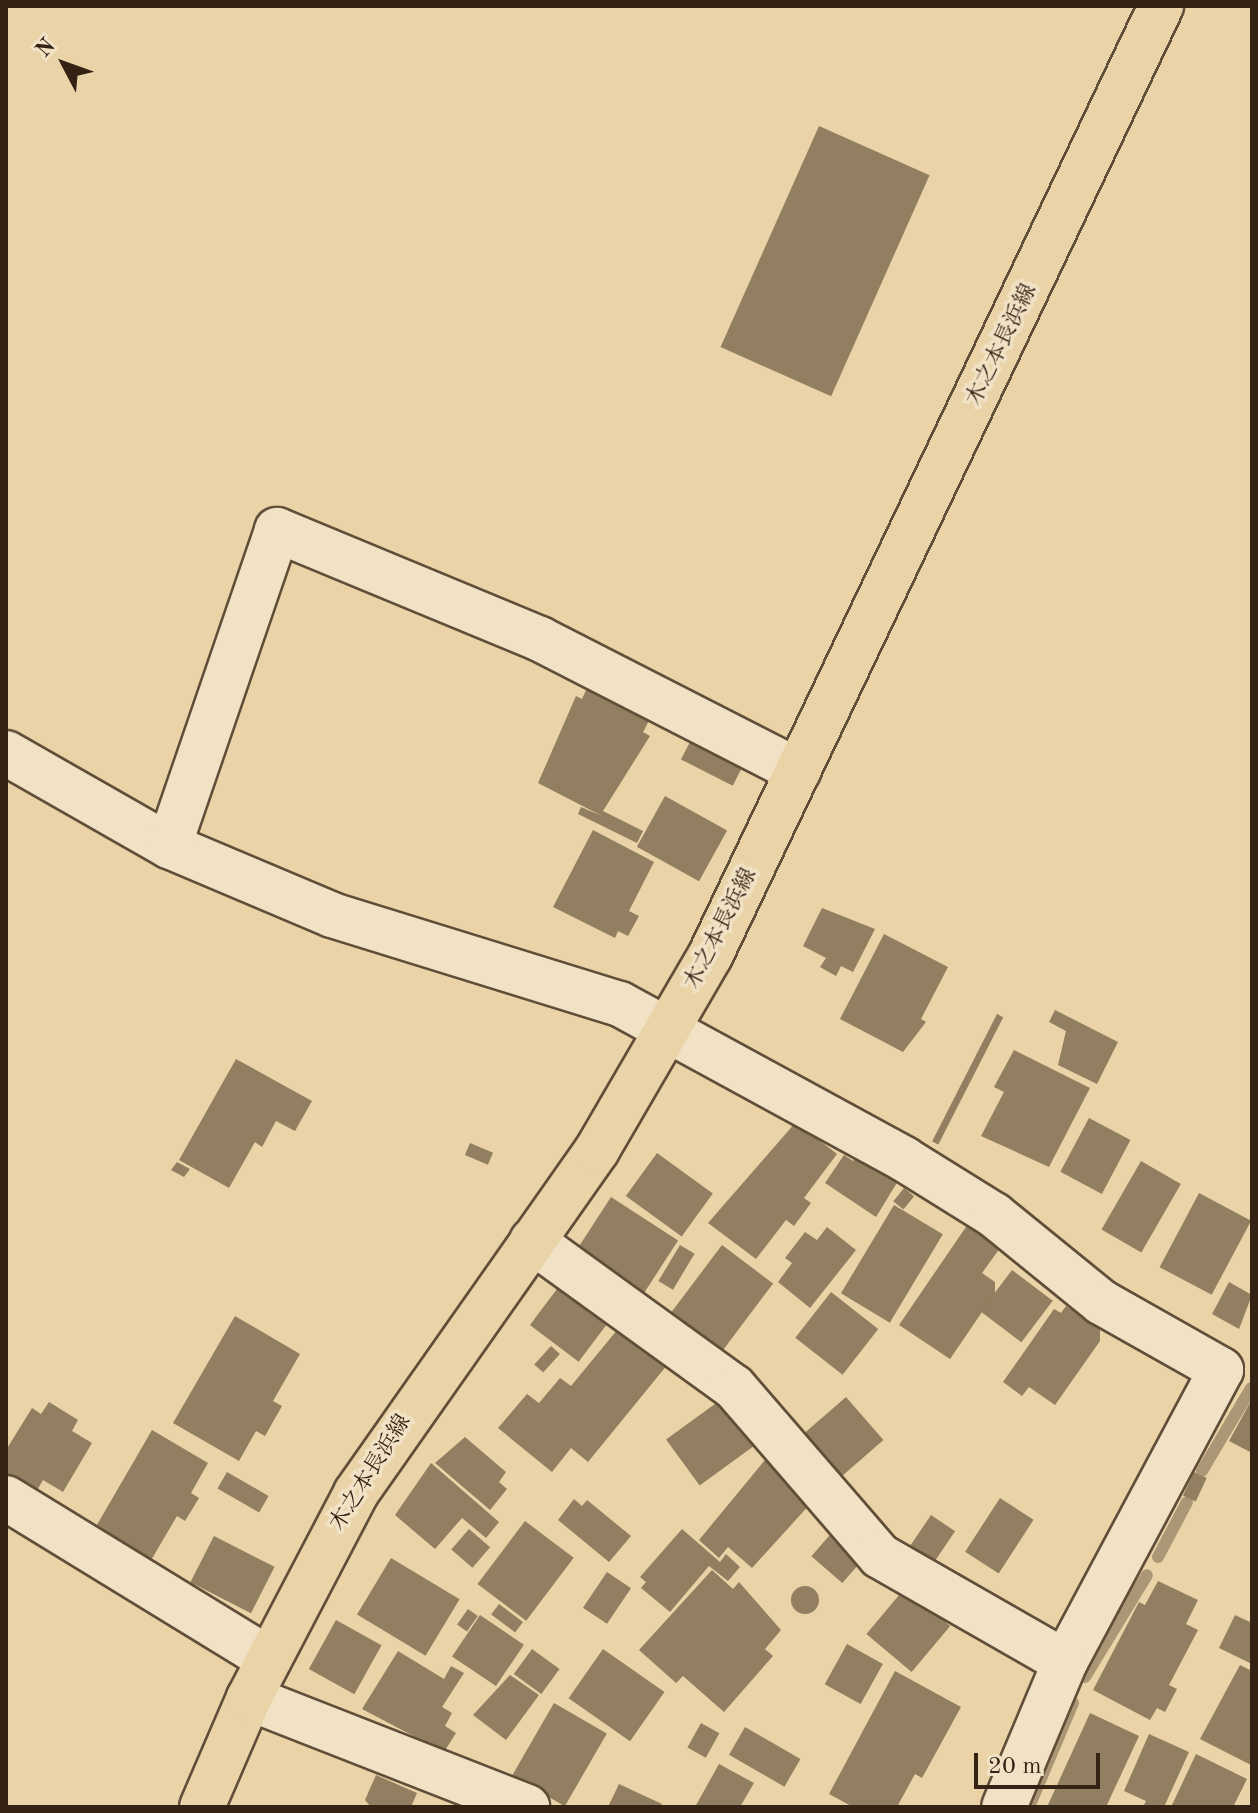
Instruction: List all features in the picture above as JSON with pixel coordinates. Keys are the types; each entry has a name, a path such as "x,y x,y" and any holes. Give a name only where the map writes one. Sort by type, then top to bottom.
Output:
{"main road":[{"name":"木之本長浜線","path":"202,1807 249,1698 356,1493 597,1150 710,956 1161,6"}],"street":[{"path":"169,846 277,530 540,639 798,771"},
{"path":"6,753 169,846 332,915 620,1004 904,1159 994,1215 1101,1302 1237,1370 1065,1662 1004,1807"},
{"path":"532,1241 734,1387 880,1556 1065,1662"},
{"path":"6,1498 269,1659"},
{"path":"249,1698 527,1807"}],"building":[{"path":"819,126 930,175 831,396 721,347"},
{"path":"588,686 651,717 643,732 650,736 603,811 643,831 637,843 578,814 581,807 602,816 538,783 576,696 582,699"},
{"path":"696,730 748,756 733,786 681,759"},
{"path":"665,796 727,830 699,881 637,847"},
{"path":"593,830 654,862 629,911 639,916 628,936 618,931 615,938 553,907"},
{"path":"822,908 875,929 853,972 841,966 836,976 820,967 826,958 803,946"},
{"path":"884,934 948,967 921,1019 926,1022 903,1052 840,1019"},
{"path":"1055,1010 1118,1042 1097,1084 1058,1065 1066,1031 1049,1022"},
{"path":"997,1014 1003,1017 938,1145 932,1141"},
{"path":"1014,1050 1090,1088 1049,1167 981,1136 1004,1092 994,1087"},
{"path":"236,1059 312,1101 295,1131 276,1121 262,1147 255,1142 229,1188 179,1160"},
{"path":"1089,1118 1130,1140 1102,1194 1060,1172"},
{"path":"796,1122 837,1154 804,1198 811,1203 794,1226 786,1220 756,1259 708,1223"},
{"path":"470,1143 493,1153 488,1165 465,1155"},
{"path":"657,1153 713,1194 682,1236 626,1196"},
{"path":"844,1155 853,1161 857,1155 898,1181 876,1217 825,1183"},
{"path":"1141,1161 1181,1184 1141,1252 1102,1229"},
{"path":"177,1162 190,1169 184,1177 171,1170"},
{"path":"904,1188 914,1196 903,1209 893,1201"},
{"path":"1199,1193 1251,1221 1212,1295 1160,1267"},
{"path":"611,1197 678,1241 640,1299 573,1256"},
{"path":"894,1205 943,1234 890,1323 841,1293"},
{"path":"970,1221 1003,1244 982,1273 995,1282 995,1293 950,1359 899,1325"},
{"path":"827,1227 856,1250 810,1308 778,1282 792,1263 785,1258 805,1232 817,1240"},
{"path":"680,1245 695,1254 673,1290 658,1281"},
{"path":"722,1245 773,1284 715,1360 664,1322"},
{"path":"1012,1270 1053,1301 1021,1342 981,1312"},
{"path":"1229,1282 1252,1295 1239,1329 1212,1314"},
{"path":"560,1285 609,1322 579,1362 530,1325"},
{"path":"831,1292 878,1329 843,1375 795,1338"},
{"path":"1066,1306 1100,1329 1100,1341 1055,1405 1029,1387 1022,1396 1003,1382 1054,1309 1061,1313"},
{"path":"235,1316 300,1354 273,1401 282,1406 265,1436 256,1431 239,1461 173,1423"},
{"path":"627,1318 668,1364 588,1462 571,1448 552,1472 498,1428 527,1394 539,1403 560,1378 571,1386"},
{"path":"551,1346 560,1354 543,1373 534,1365"},
{"path":"730,1393 764,1439 700,1486 666,1439"},
{"path":"846,1397 883,1440 826,1490 789,1447"},
{"path":"1252,1399 1252,1453 1229,1441"},
{"path":"49,1402 78,1420 72,1431 92,1443 63,1492 43,1480 32,1499 6,1483 6,1450 32,1408 41,1414"},
{"path":"152,1430 208,1463 191,1493 199,1498 185,1521 177,1516 150,1562 94,1530"},
{"path":"465,1437 506,1472 499,1482 507,1489 490,1510 435,1463"},
{"path":"765,1460 812,1502 752,1568 728,1547 719,1558 699,1540"},
{"path":"431,1463 499,1522 486,1538 462,1518 435,1549 395,1515"},
{"path":"227,1472 269,1496 259,1512 218,1488"},
{"path":"1194,1472 1207,1478 1196,1501 1183,1496"},
{"path":"1000,1498 1034,1520 999,1573 965,1552"},
{"path":"574,1499 582,1506 587,1500 631,1536 609,1562 558,1520"},
{"path":"931,1515 955,1531 932,1566 908,1550"},
{"path":"525,1521 574,1558 526,1621 477,1584"},
{"path":"469,1529 490,1547 472,1568 451,1549"},
{"path":"682,1529 720,1562 726,1554 740,1567 728,1581 709,1566 670,1612 641,1588 646,1582 640,1577"},
{"path":"835,1529 866,1556 842,1583 811,1556"},
{"path":"214,1536 275,1567 251,1613 190,1582"},
{"path":"391,1558 460,1599 426,1656 357,1615"},
{"path":"712,1570 733,1589 739,1582 781,1630 765,1649 773,1656 724,1712 683,1676 676,1683 639,1650"},
{"path":"607,1572 631,1588 607,1624 583,1608"},
{"path":"1158,1581 1198,1600 1186,1624 1198,1630 1169,1685 1177,1689 1165,1712 1157,1708 1150,1720 1093,1690 1139,1602 1145,1605"},
{"path":"805,1586 815,1590 819,1600 815,1610 805,1614 795,1610 791,1600 795,1590"},
{"path":"905,1588 950,1626 912,1672 866,1634"},
{"path":"499,1604 523,1622 515,1632 491,1614"},
{"path":"468,1609 478,1616 467,1631 457,1625"},
{"path":"480,1615 524,1645 496,1686 452,1656"},
{"path":"1235,1615 1252,1623 1252,1664 1219,1648"},
{"path":"336,1620 381,1645 354,1694 309,1669"},
{"path":"847,1644 883,1664 861,1704 825,1684"},
{"path":"532,1649 560,1669 541,1694 514,1674"},
{"path":"603,1649 664,1692 630,1741 569,1698"},
{"path":"398,1651 444,1679 451,1666 464,1673 442,1707 452,1713 445,1726 456,1733 444,1752 362,1709"},
{"path":"1240,1665 1252,1671 1251,1765 1200,1739"},
{"path":"895,1671 961,1707 922,1778 915,1774 897,1807 853,1807 829,1794"},
{"path":"510,1675 539,1695 506,1740 473,1715"},
{"path":"554,1703 607,1734 565,1806 512,1776"},
{"path":"1090,1713 1139,1736 1106,1807 1047,1807"},
{"path":"701,1723 719,1733 706,1758 687,1747"},
{"path":"745,1727 800,1759 784,1787 729,1755"},
{"path":"1149,1734 1189,1752 1164,1807 1143,1807 1146,1801 1124,1791"},
{"path":"1196,1754 1247,1779 1233,1807 1171,1807"},
{"path":"719,1764 754,1783 740,1807 695,1807"},
{"path":"376,1775 417,1793 411,1807 371,1807 365,1800"},
{"path":"619,1784 662,1804 660,1807 608,1807"}],"waterway":[{"path":"1202,1471 1251,1388"},
{"path":"1158,1557 1187,1502"},
{"path":"1085,1677 1147,1575"},
{"path":"1029,1807 1073,1703"}]}
